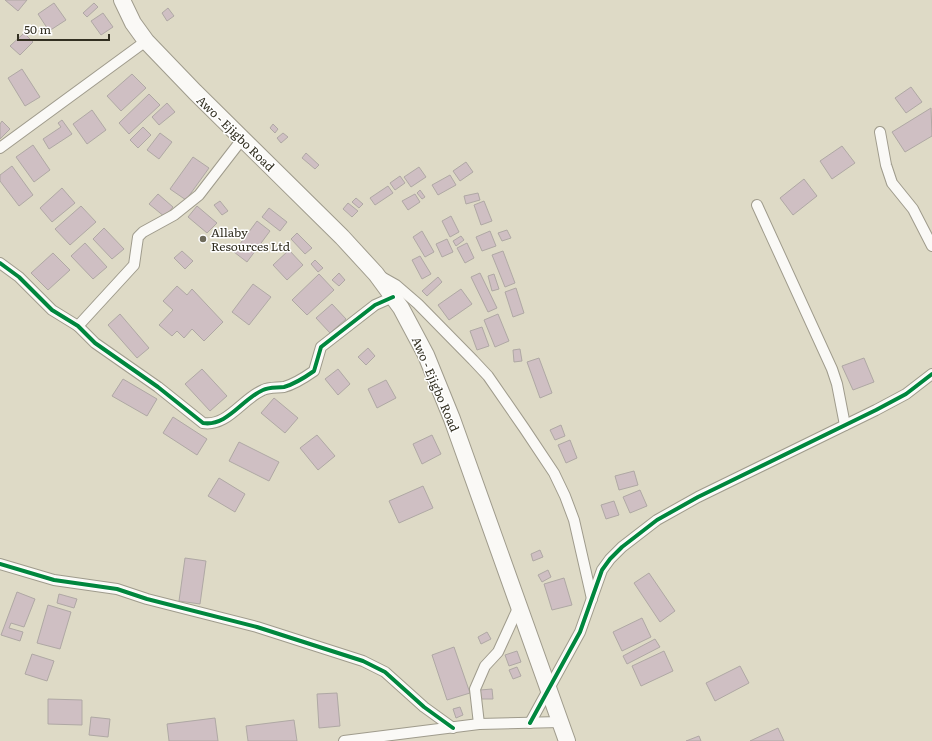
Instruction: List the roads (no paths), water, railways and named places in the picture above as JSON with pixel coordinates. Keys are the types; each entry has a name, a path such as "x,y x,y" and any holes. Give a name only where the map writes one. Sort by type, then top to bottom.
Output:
{"main road":[{"name":"Awo - Ejigbo Road","path":"121,1 133,23 146,41 195,92 342,237 376,274 401,308 426,355 452,419 567,741"}],"street":[{"path":"0,148 146,41"},
{"path":"880,132 886,165 892,183 913,209 932,246"},
{"path":"78,326 134,265 138,237 143,232 174,215 199,194 243,138"},
{"path":"757,205 832,369 837,384 846,425"},
{"path":"0,263 19,277 52,310 78,326 95,343 158,387 203,423 209,424 221,420 249,398 264,390 284,387 298,382 314,371 321,347 375,305 393,297"},
{"path":"376,274 396,284 413,299 488,376 554,473 574,520 592,599"},
{"path":"530,723 580,632 602,570 610,559 657,520 698,497 906,394 932,374"},
{"path":"0,564 54,580 117,589 147,599 257,627 324,650 363,661 385,672 424,707 453,728"},
{"path":"480,724 476,689 485,666 498,652 519,606"},
{"path":"344,741 480,724 560,722"}],"place":[{"name":"Allaby Resources Ltd","path":"203,239"}]}
